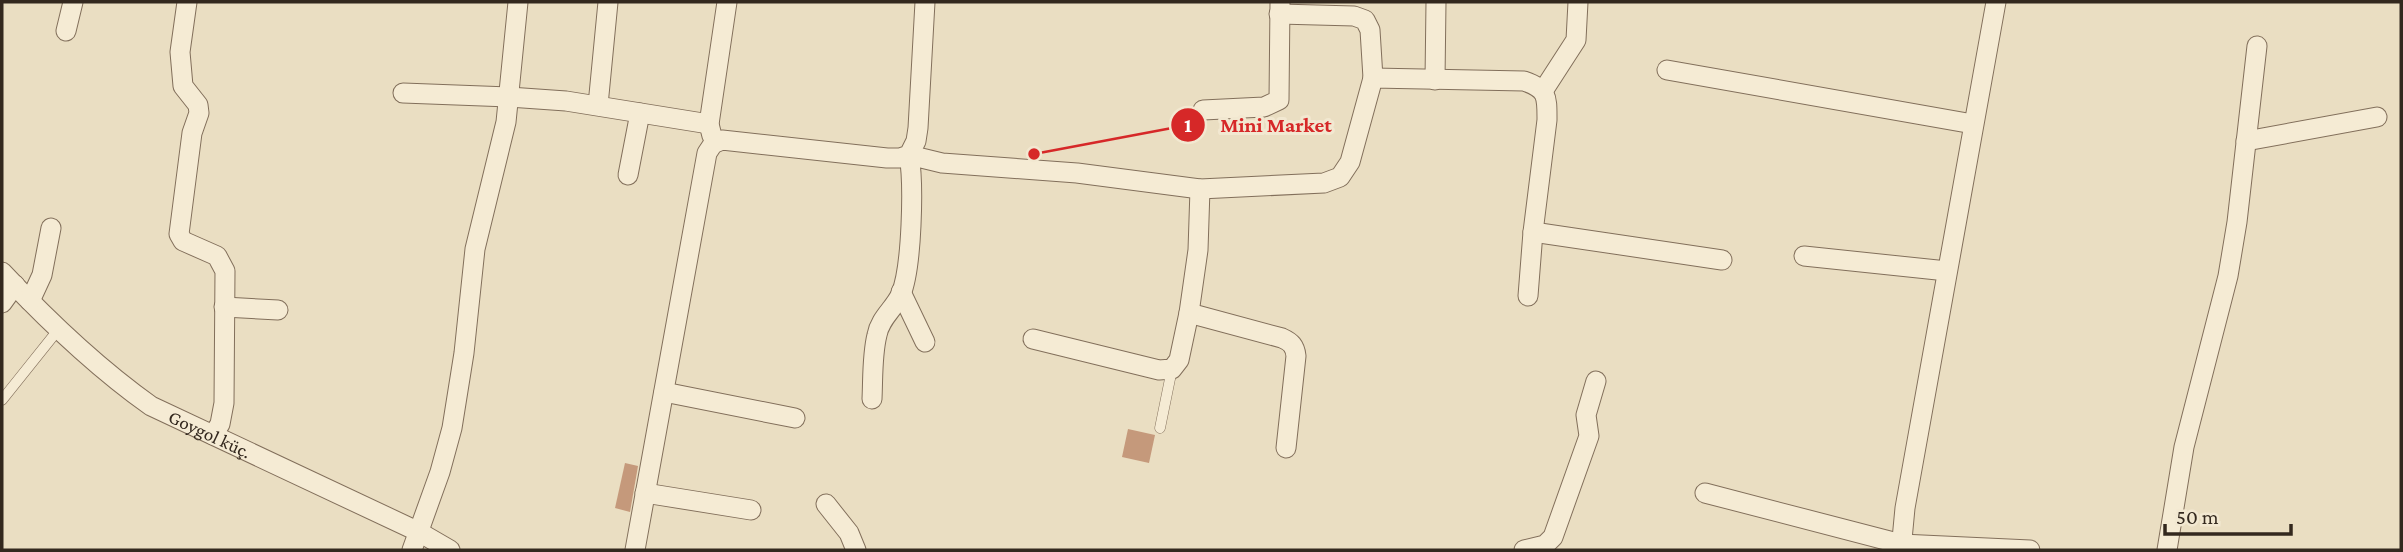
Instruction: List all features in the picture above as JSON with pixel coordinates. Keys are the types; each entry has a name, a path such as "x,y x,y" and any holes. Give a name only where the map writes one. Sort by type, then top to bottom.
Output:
{"street":[{"path":"66,31 73,2"},
{"path":"187,2 180,52 183,86 198,105 200,113 192,133 180,234 183,241 217,256 225,271 224,403 220,424 213,435"},
{"path":"415,541 440,472 452,428 464,353 475,249 502,144 518,2"},
{"path":"598,105 608,2"},
{"path":"713,144 709,124 727,2"},
{"path":"872,399 876,337 880,323 896,304 905,280 913,175 909,155 916,141 918,128 925,2"},
{"path":"1435,80 1436,2"},
{"path":"1544,91 1576,40 1578,2"},
{"path":"1901,547 1905,508 1996,2"},
{"path":"635,550 707,153 713,144 722,140 887,158 909,155 942,163 1077,173 1200,189 1324,183 1340,177 1350,162 1373,78 1370,30 1364,20 1354,16 1279,8 1279,100 1264,107 1203,110"},
{"path":"2167,550 2184,447 2228,276 2237,222 2257,46"},
{"path":"1667,70 1973,124"},
{"path":"1373,78 1524,81 1544,91 1547,120 1528,296"},
{"path":"403,93 509,97 598,105 709,124"},
{"path":"628,175 640,113"},
{"path":"2246,141 2377,117"},
{"path":"1033,338 1159,370 1172,369 1180,360 1189,313 1198,250 1200,189"},
{"path":"30,301 42,275 51,228"},
{"path":"1533,232 1721,260"},
{"path":"1804,256 1947,271"},
{"path":"2,303 8,279"},
{"name":"Goygol küç.","path":"8,279 58,330 151,406 213,435 415,541 450,550"},
{"path":"901,292 925,342"},
{"path":"224,307 278,310"},
{"path":"1189,313 1291,342 1295,348 1286,448"},
{"path":"1524,550 1545,545 1553,537 1589,436 1586,415 1596,381"},
{"path":"664,392 795,418"},
{"path":"645,493 751,509"},
{"path":"1705,493 1901,547 2030,550"},
{"path":"826,504 849,533 856,550"}],"lane":[{"path":"2,400 58,330"},
{"path":"1160,428 1172,369"}],"building":[{"path":"1128,429 1155,435 1149,463 1122,457"},
{"path":"625,463 638,466 630,512 615,508"}],"place":[{"name":"Mini Market","path":"1034,154"}]}
